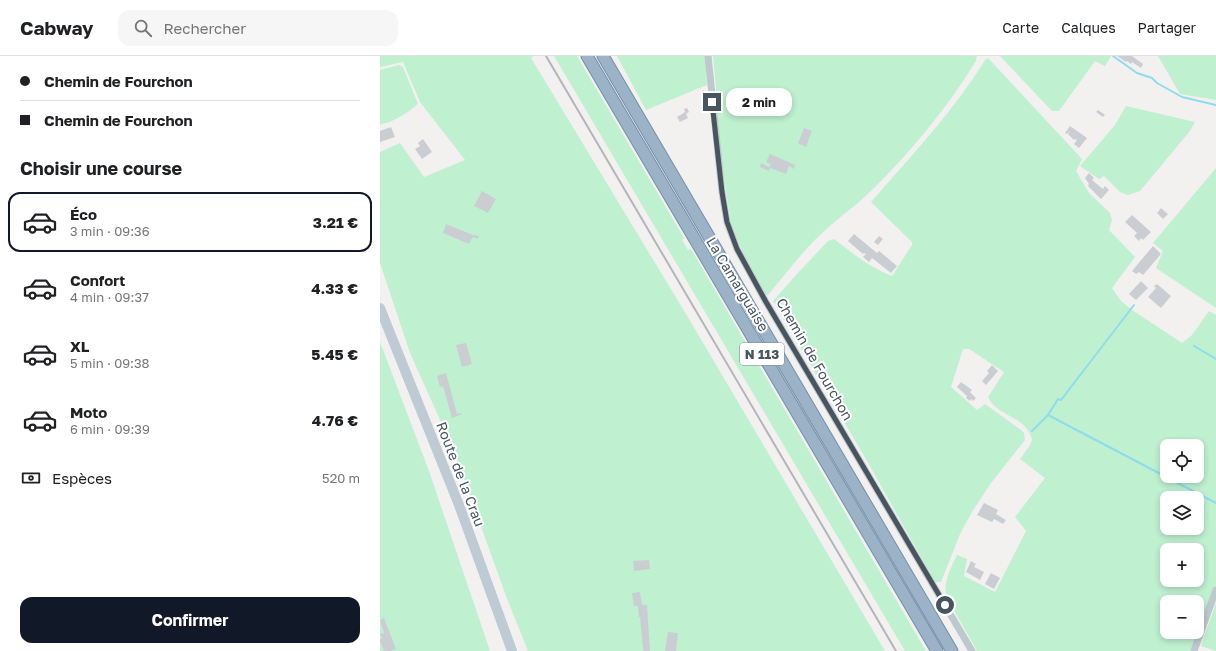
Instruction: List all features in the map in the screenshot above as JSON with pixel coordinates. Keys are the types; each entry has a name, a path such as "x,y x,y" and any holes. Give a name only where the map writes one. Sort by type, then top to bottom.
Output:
{"highway":[{"name":"La Camarguaise","path":"587,56 937,651"},
{"name":"La Camarguaise","path":"603,56 952,651"},
{"path":"607,56 643,124"}],"main road":[{"name":"Route de la Crau","path":"380,308 459,505 512,651"}],"street":[{"name":"Chemin de Fourchon","path":"708,56 722,192 727,222 737,249 778,322 972,651"},
{"path":"1194,651 1216,590"}],"green space":[{"path":"380,56 533,56 531,58 686,314 885,651 528,651 506,596 454,451 410,353 380,263 380,152 400,143 424,177 465,160 420,102 403,62 380,67"},
{"path":"554,56 577,56 684,238 682,240 688,250 691,249 926,651 905,651"},
{"path":"617,56 705,56 707,85 646,110"},
{"path":"713,56 977,56 976,61 941,113 900,161 871,191 813,242 768,295 766,295 747,262 731,224 717,130 716,88"},
{"path":"1000,56 1111,56 1105,66 1095,61 1059,111 1052,111"},
{"path":"1158,56 1216,56 1216,100 1180,94"},
{"path":"988,58 1082,159 1076,171 1089,193 1110,213 1112,220 1109,230 1135,257 1112,288 1121,301 1182,343 1192,335 1209,311 1216,315 1216,586 1204,618 1204,595 1160,595 1160,639 1196,639 1192,651 977,651 947,598 946,582 950,571 957,555 967,559 964,576 995,592 1026,531 1015,517 1045,478 1020,459 1032,440 1029,432 1018,421 992,403 988,397 1004,372 969,349 963,349 951,387 977,410 985,404 1021,430 1024,433 1025,440 991,483 972,512 960,534 941,582 935,582 867,461 773,301 828,241 834,239 869,264 892,276 912,245 912,242 871,202 916,151 973,79 985,60"},
{"path":"399,65 403,67 418,104 400,117 380,125 380,70"},
{"path":"1126,106 1195,122 1190,131 1140,191 1128,195 1120,192 1104,176 1099,179 1080,166 1115,125"},
{"path":"1216,168 1216,308 1156,268 1163,251 1153,243"},
{"path":"380,342 429,471 490,651 380,651"},
{"path":"1216,603 1216,651 1201,646"}],"building":[{"path":"1117,56 1132,56 1143,64 1141,68 1132,62 1131,64 1127,61 1126,62"},
{"path":"687,108 689,112 686,114 688,118 680,122 677,117 685,112 684,109"},
{"path":"1098,110 1105,115 1103,117 1096,112"},
{"path":"1070,126 1087,138 1079,148 1074,144 1077,140 1074,140 1068,134 1070,131 1067,134 1065,133"},
{"path":"391,127 395,137 380,142 380,131"},
{"path":"804,128 812,131 806,147 798,143"},
{"path":"423,139 432,152 422,159 415,149 420,146 418,143"},
{"path":"770,154 795,165 794,169 789,166 786,174 770,168 769,171 760,167 761,163 769,167 771,164 766,162"},
{"path":"1089,173 1094,178 1092,180 1103,189 1105,186 1109,190 1101,199 1088,186 1089,184 1085,178"},
{"path":"482,191 496,199 488,213 474,206"},
{"path":"1161,208 1168,214 1163,219 1157,213"},
{"path":"1132,215 1151,232 1143,240 1141,238 1139,241 1134,236 1137,233 1125,222"},
{"path":"446,224 479,236 477,239 474,237 472,238 469,244 443,233"},
{"path":"854,234 877,253 879,251 897,266 891,273 872,258 869,262 863,257 866,254 863,254 848,241"},
{"path":"879,236 883,239 878,245 874,242"},
{"path":"1153,246 1161,254 1143,275 1139,272 1136,274 1132,271"},
{"path":"1141,281 1148,288 1136,300 1129,294"},
{"path":"1157,284 1171,296 1161,308 1148,297 1156,288 1154,286"},
{"path":"466,343 472,364 462,367 456,345"},
{"path":"992,365 998,371 986,385 982,381 989,373 987,371"},
{"path":"446,373 457,414 462,413 452,418 443,386 440,387 437,376"},
{"path":"961,382 972,390 970,392 976,398 973,401 966,398 967,396 957,387"},
{"path":"984,503 998,510 996,514 1006,520 1003,524 994,519 992,522 977,515"},
{"path":"649,560 650,569 634,571 633,561"},
{"path":"971,561 976,564 974,567 984,572 980,580 966,572"},
{"path":"991,573 1000,578 994,589 985,584"},
{"path":"640,592 642,605 647,605 650,651 644,651 643,649 638,606 634,606 632,593"},
{"path":"384,618 396,649 390,651 384,651 380,641 382,638 380,634 384,633 380,620"},
{"path":"668,632 678,633 676,651 665,651"}],"waterway":[{"path":"1113,56 1137,73 1152,78 1157,83 1182,97 1216,105"},
{"path":"1032,431 1048,415 1058,399 1061,400 1134,305"},
{"path":"1194,346 1216,359"},
{"path":"1048,415 1216,503"}],"railway":[{"path":"546,56 896,651"}],"route":[{"path":"712,102 722,192 727,222 737,249 766,302 945,605"}]}
